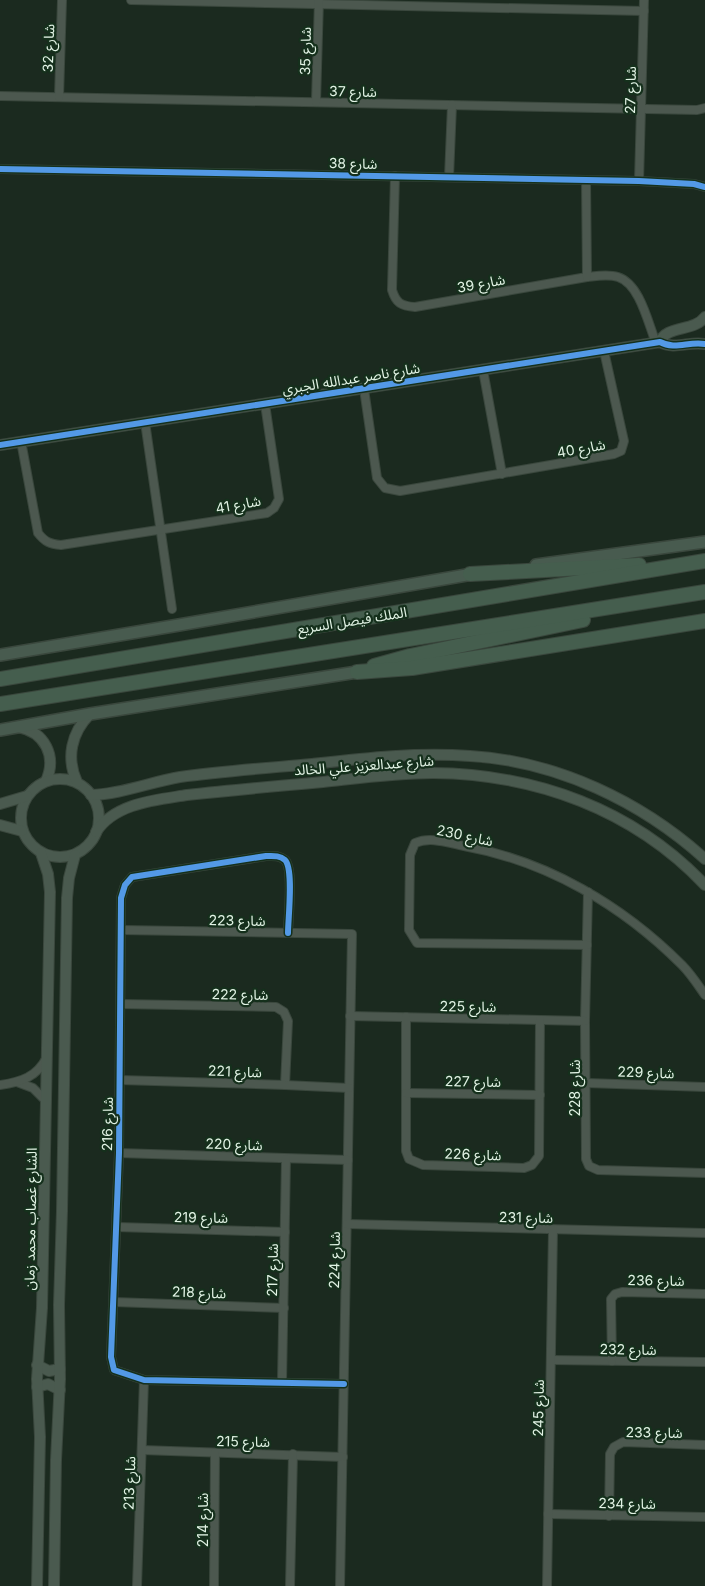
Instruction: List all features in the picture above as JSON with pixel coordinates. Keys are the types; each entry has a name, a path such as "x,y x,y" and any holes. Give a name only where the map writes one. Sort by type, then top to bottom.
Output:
{"highway":[{"path":"470,574 705,561"},
{"name":"الملك فيصل السريع","path":"0,679 705,561"},
{"name":"الملك فيصل السريع","path":"0,704 705,592"},
{"path":"357,672 410,656 615,613 652,601"},
{"path":"357,672 412,668 705,621"}],"main road":[{"name":"الملك فيصل السريع","path":"0,655 470,574 704,541"},
{"path":"0,730 357,672"}],"street":[{"name":"شارع 32","path":"59,97 62,0"},
{"path":"131,0 319,2 644,11"},
{"name":"شارع 27","path":"640,181 644,0"},
{"name":"شارع 35","path":"316,102 319,2"},
{"name":"شارع 37","path":"0,96 696,110 705,108"},
{"path":"448,177 452,105"},
{"name":"شارع 38","path":"0,169 640,181 705,186"},
{"name":"شارع 39","path":"396,176 392,290 395,299 402,306 415,307 587,277 616,277 632,286 658,342"},
{"path":"586,180 587,277"},
{"name":"شارع ناصر عبدالله الجبري","path":"658,342 667,333 695,326 705,317"},
{"name":"شارع ناصر عبدالله الجبري","path":"0,445 658,342 674,346 705,344"},
{"name":"شارع 40","path":"364,389 377,478 385,488 400,491 614,454 621,451 624,441 604,351"},
{"path":"483,370 502,474"},
{"name":"شارع 41","path":"20,441 38,533 44,540 52,544 61,545 266,513 274,508 279,499 265,404"},
{"path":"145,422 172,609"},
{"path":"77,782 72,768 72,746 76,732 90,714"},
{"path":"18,727 36,734 48,750 50,769 46,781"},
{"name":"شارع عبدالعزيز علي الخالد","path":"91,795 118,793 159,781 195,776 383,756 431,754 473,756 508,760 543,769 596,789 637,809 656,821 680,838 705,860"},
{"name":"شارع عبدالعزيز علي الخالد","path":"96,832 109,818 121,810 188,795 395,774 479,775 504,778 539,786 600,809 658,844 681,862 705,885"},
{"path":"62,778 77,782 87,789 98,809 99,821 91,842 75,854 58,858 41,853 27,840 22,831 20,813 27,796 39,784 46,781 62,778"},
{"path":"0,804 27,796"},
{"path":"0,825 22,831"},
{"name":"شارع 230","path":"587,945 418,943 409,930 410,855 415,843 430,839 474,848 524,862 568,880 642,929 683,966 705,995"},
{"name":"الشارع غصاب محمد زمان","path":"37,1586 40,1437 37,1365 42,1308 50,892 48,874 41,853"},
{"path":"54,1586 56,1460 60,1390 59,1305 68,888 75,854"},
{"name":"شارع 216","path":"288,933 289,872 286,861 278,856 132,877 125,885 121,898 122,1004 112,1357 114,1370 144,1380 344,1384"},
{"name":"شارع 228","path":"588,892 585,1021 587,1083 586,1158 588,1166 598,1170 705,1173"},
{"name":"شارع 223","path":"122,930 352,934"},
{"name":"شارع 224","path":"340,1586 352,934"},
{"name":"شارع 222","path":"122,1004 276,1007 284,1012 288,1021 285,1085"},
{"name":"شارع 225","path":"350,1016 585,1021"},
{"name":"شارع 226","path":"406,1017 406,1151 409,1158 417,1164 524,1168 532,1164 539,1156 540,1020"},
{"path":"0,1085 17,1082 35,1073 47,1056"},
{"name":"شارع 221","path":"120,1080 349,1088"},
{"path":"17,1082 33,1088 46,1101"},
{"name":"شارع 229","path":"587,1083 705,1087"},
{"name":"شارع 227","path":"406,1093 540,1095"},
{"name":"شارع 220","path":"119,1153 348,1160"},
{"name":"شارع 217","path":"282,1382 286,1159"},
{"name":"شارع 231","path":"347,1224 705,1233"},
{"name":"شارع 219","path":"116,1227 285,1232"},
{"name":"شارع 245","path":"547,1586 553,1230"},
{"name":"شارع 236","path":"612,1361 611,1298 615,1294 622,1292 705,1294"},
{"name":"شارع 218","path":"114,1302 284,1308"},
{"name":"شارع 232","path":"551,1360 705,1362"},
{"path":"37,1365 48,1372 60,1369"},
{"name":"شارع 213","path":"137,1586 144,1380"},
{"path":"37,1387 48,1384 60,1390"},
{"name":"شارع 233","path":"609,1516 610,1454 614,1447 623,1442 705,1445"},
{"name":"شارع 215","path":"142,1450 343,1457"},
{"name":"شارع 214","path":"214,1586 215,1454"},
{"path":"290,1586 293,1454"},
{"name":"شارع 234","path":"548,1514 705,1517"}],"cycle path":[{"path":"0,169 639,181 694,184 705,187"},
{"path":"0,445 660,342 671,345 705,344"},
{"path":"288,933 289,873 288,865 283,858 266,856 132,877 125,885 121,898 119,1153 111,1357 114,1370 144,1380 344,1384"}]}
